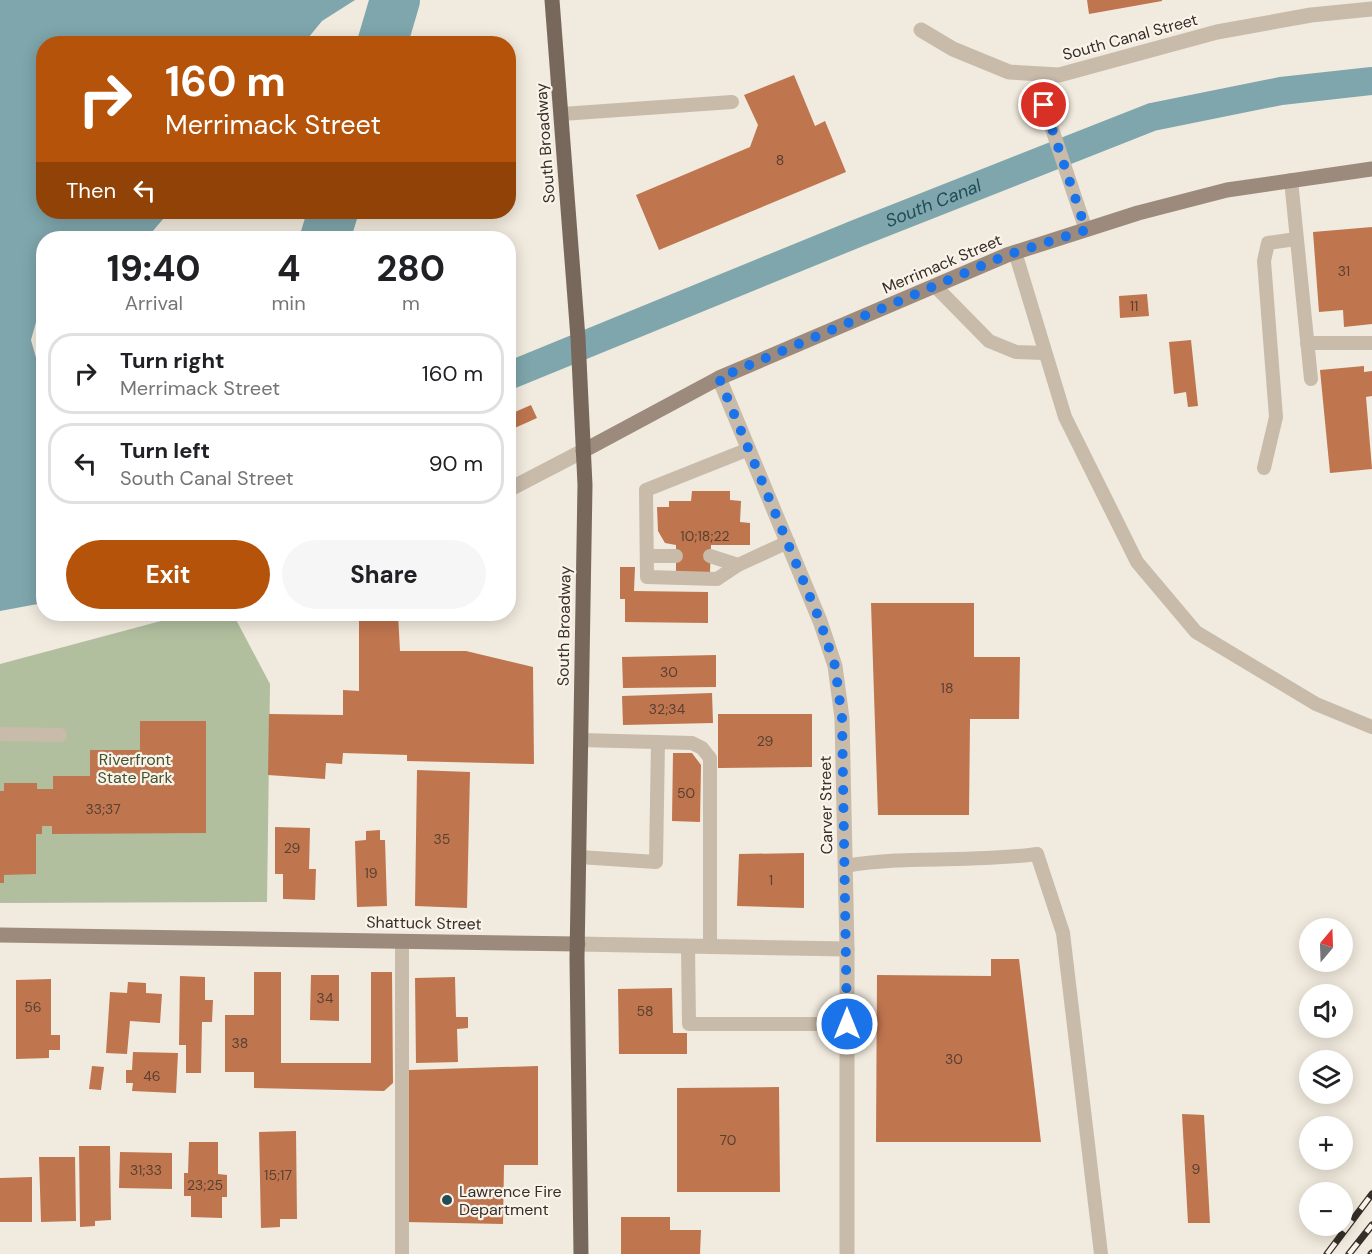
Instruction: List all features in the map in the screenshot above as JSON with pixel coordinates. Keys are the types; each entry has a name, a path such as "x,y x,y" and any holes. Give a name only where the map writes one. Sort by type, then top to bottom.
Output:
{"main road":[{"name":"South Broadway","path":"552,0 582,407 578,944 581,1254"},
{"name":"Merrimack Street","path":"583,451 719,378 1015,252 1138,213 1227,190 1372,169"},
{"name":"Shattuck Street","path":"0,935 578,944"}],"street":[{"name":"South Canal Street","path":"921,30 953,49 1009,72 1059,75 1217,32 1311,15 1372,9"},
{"name":"Carver Street","path":"719,378 820,621 835,666 842,718 847,949 847,1254"},
{"path":"516,486 583,451"},
{"name":"Shattuck Street","path":"578,944 847,949"}],"lane":[{"path":"1039,74 1044,105 1086,230"},
{"path":"562,114 732,102"},
{"path":"1291,180 1311,379"},
{"path":"1264,468 1276,417 1264,261 1268,243 1296,239"},
{"path":"1015,252 1065,417 1137,562 1196,632 1316,704 1372,727"},
{"path":"936,287 989,341 1016,352 1044,353"},
{"path":"1307,343 1372,344"},
{"path":"749,449 646,490 647,577 717,579 738,565 788,542"},
{"path":"647,556 676,556"},
{"path":"710,556 718,556 738,565"},
{"path":"0,734 60,735"},
{"path":"581,740 692,743 702,748 710,758 710,946"},
{"path":"579,857 656,862 658,742"},
{"path":"845,866 880,860 993,860 1037,854 1063,933 1101,1254"},
{"path":"402,940 402,1254"},
{"path":"688,946 688,1024 847,1024"}],"green space":[{"name":"Riverfront State Park","path":"161,621 237,621 270,684 267,902 0,903 0,664"}],"water":[{"path":"0,0 355,0 322,21 310,36 36,36 36,219 163,219 153,231 36,231 36,322 31,340 36,358 36,604 0,611"}],"building":[{"path":"1087,0 1162,0 1162,1 1089,14"},
{"path":"794,75 815,126 825,121 846,172 659,250 636,195 750,147 758,125 744,95"},
{"path":"1372,227 1372,324 1344,327 1343,310 1319,312 1313,232"},
{"path":"1147,294 1149,316 1120,318 1119,296"},
{"path":"1191,340 1198,406 1188,407 1186,392 1174,394 1169,342"},
{"path":"1364,366 1364,372 1372,371 1372,396 1366,397 1372,469 1330,473 1320,370"},
{"path":"531,405 537,418 516,427 516,412"},
{"path":"692,491 730,491 730,500 741,501 740,522 750,523 750,545 711,545 710,572 676,572 676,545 665,543 658,531 657,507 669,507 669,501 691,501"},
{"path":"620,567 635,567 634,591 708,592 708,623 625,622 625,599 620,599"},
{"path":"871,603 974,603 974,657 1020,657 1019,719 970,719 969,815 878,815"},
{"path":"359,621 398,621 400,651 466,651 533,667 534,764 407,761 407,755 343,753 342,764 326,763 325,779 268,775 269,714 343,715 343,690 359,691"},
{"path":"716,655 716,687 623,688 622,657"},
{"path":"712,693 713,723 623,725 622,696"},
{"path":"718,714 812,714 812,767 718,768"},
{"path":"140,721 206,721 206,833 52,834 52,826 42,826 42,834 36,834 36,874 4,875 4,883 0,883 0,791 4,791 4,783 37,783 37,789 53,789 53,776 90,776 90,750 140,750"},
{"path":"673,753 692,753 701,765 700,822 672,821"},
{"path":"417,770 470,772 467,908 415,906"},
{"path":"275,827 310,828 309,869 316,869 315,900 283,899 283,874 275,874"},
{"path":"380,830 380,840 385,840 387,906 357,907 355,841 366,840 366,831"},
{"path":"804,853 804,908 737,906 739,854"},
{"path":"991,959 1019,959 1041,1142 876,1142 877,975 991,976"},
{"path":"254,972 281,972 281,1063 371,1063 371,972 392,972 393,1083 384,1091 254,1088 254,1072 225,1072 225,1015 254,1015"},
{"path":"311,975 339,975 339,1021 310,1020"},
{"path":"180,976 205,977 205,1000 213,1000 212,1022 202,1022 201,1073 186,1073 186,1045 179,1045"},
{"path":"455,977 456,1017 468,1017 468,1028 457,1029 458,1062 416,1063 415,978"},
{"path":"51,979 51,1035 60,1035 60,1050 49,1050 49,1058 16,1059 16,980"},
{"path":"128,982 146,983 146,993 162,994 160,1023 130,1021 127,1054 106,1053 110,992 127,993"},
{"path":"672,988 673,1033 687,1033 687,1054 619,1054 618,989"},
{"path":"133,1052 178,1053 176,1093 132,1091 133,1083 126,1083 126,1070 132,1070"},
{"path":"92,1066 104,1067 101,1090 89,1089"},
{"path":"538,1066 538,1165 504,1165 503,1224 405,1222 409,1070"},
{"path":"779,1087 780,1192 677,1192 677,1088"},
{"path":"1182,1114 1204,1115 1210,1223 1188,1223"},
{"path":"296,1131 297,1219 280,1219 280,1227 261,1228 259,1132"},
{"path":"189,1142 218,1142 218,1174 227,1175 227,1197 222,1197 222,1218 191,1217 191,1196 184,1196 184,1173 188,1173"},
{"path":"79,1146 110,1146 111,1220 95,1221 95,1226 80,1227"},
{"path":"120,1152 172,1153 172,1189 119,1188"},
{"path":"39,1157 75,1157 76,1221 41,1222"},
{"path":"32,1177 32,1222 0,1222 0,1178"},
{"path":"621,1217 670,1217 670,1230 701,1230 700,1254 621,1254"}],"waterway":[{"path":"384,36 395,0"},
{"name":"South Canal","path":"516,373 858,233 1152,117 1281,91 1372,81"},
{"path":"327,231 331,219"}],"railway":[{"path":"1327,1254 1372,1194"},
{"path":"1349,1254 1372,1225"}],"place":[{"name":"Lawrence Fire Department","path":"447,1200"}],"route":[{"path":"847,1024 842,718 835,666 820,621 719,378 1007,255 1086,230 1044,105"}]}
